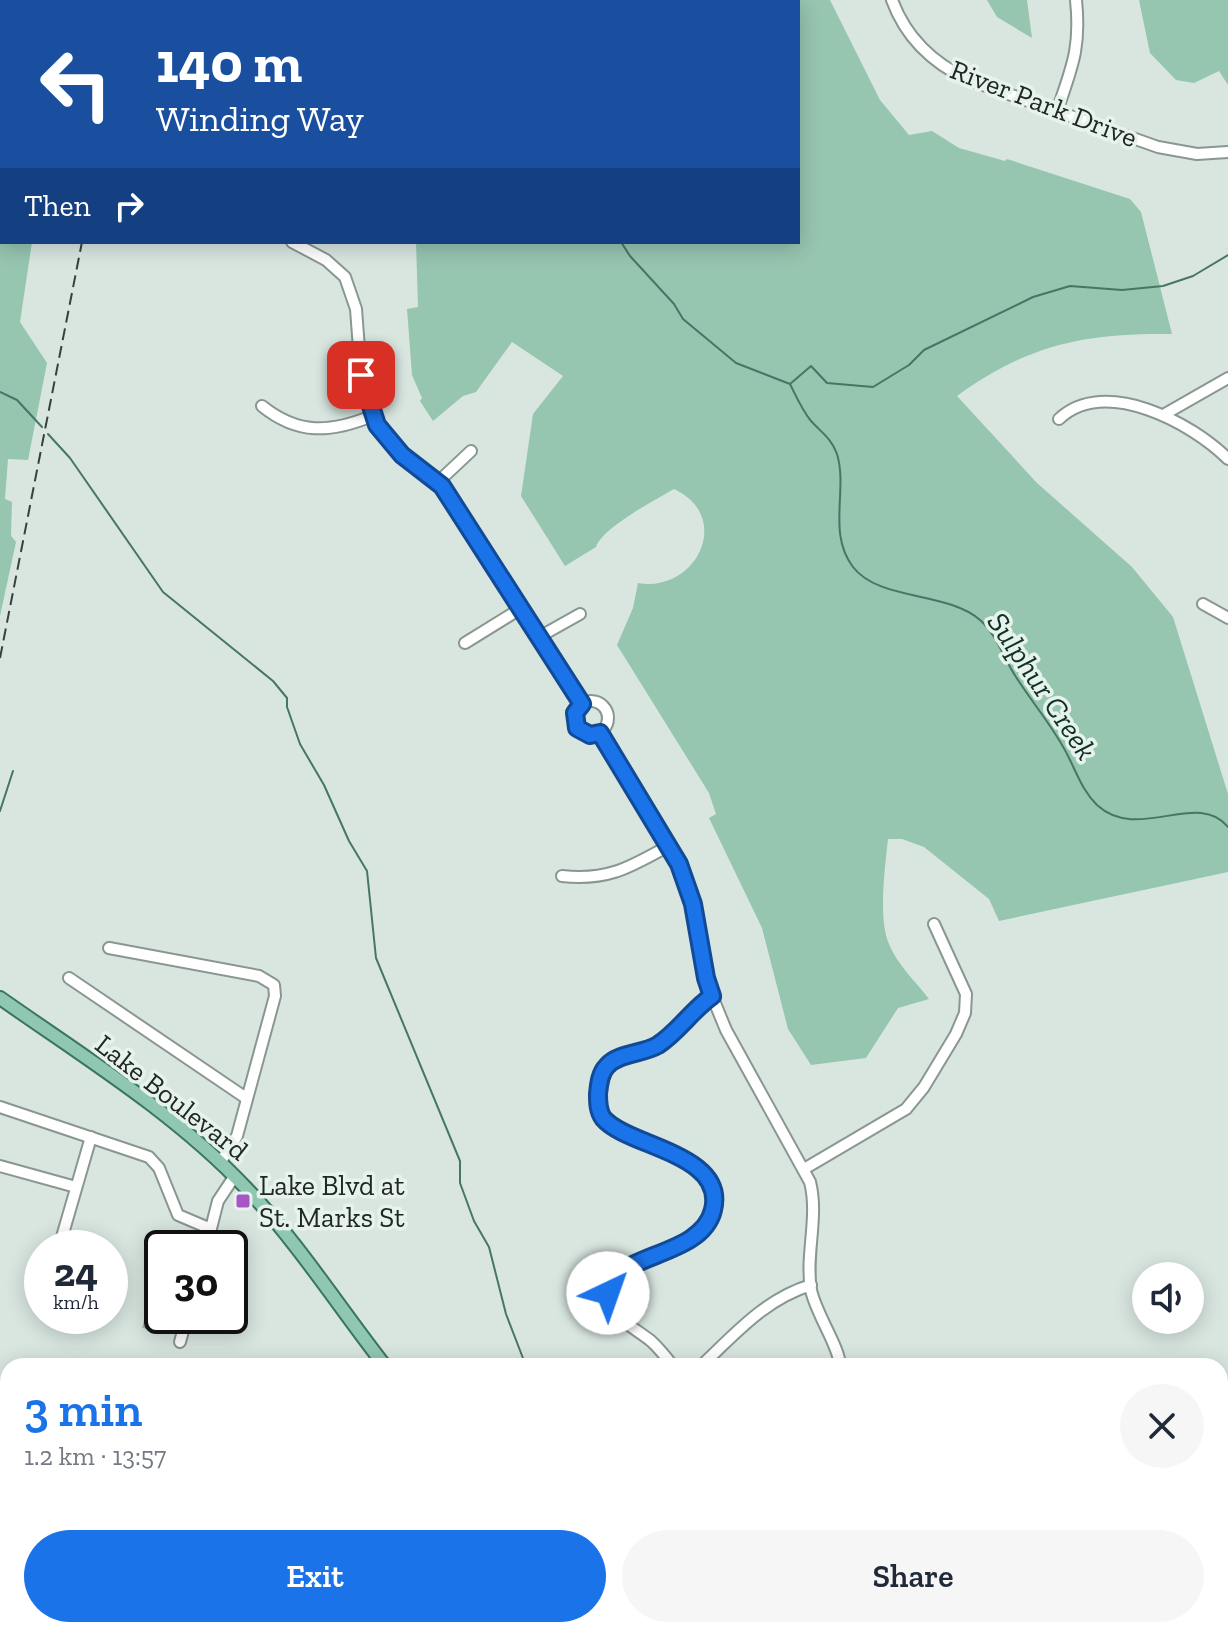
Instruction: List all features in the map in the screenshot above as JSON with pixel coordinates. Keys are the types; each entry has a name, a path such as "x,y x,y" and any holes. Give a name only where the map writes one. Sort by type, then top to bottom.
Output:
{"main road":[{"name":"Lake Boulevard","path":"0,998 133,1092 220,1163 278,1224 379,1358"}],"street":[{"name":"River Park Drive","path":"892,0 914,41 942,66 969,80 1179,152 1228,152"},
{"path":"1057,111 1077,53 1079,26 1076,0"},
{"path":"296,244 336,267 350,286 356,309 364,391 372,416 402,455 438,482 582,704"},
{"path":"1165,414 1228,378"},
{"path":"1059,419 1076,408 1101,404 1134,406 1165,414 1207,439 1228,459"},
{"path":"262,406 282,420 310,430 332,429 372,416"},
{"path":"438,482 471,451"},
{"path":"1203,604 1228,618"},
{"path":"465,643 520,609"},
{"path":"539,637 580,614"},
{"path":"597,702 605,709 608,720 600,733 590,735 577,728 575,713 582,704 597,702"},
{"path":"600,733 670,845 688,886 712,996 763,1100 804,1169 812,1195 811,1285 821,1322 839,1358"},
{"path":"562,876 591,878 615,874 670,845"},
{"path":"804,1169 906,1109 930,1078 956,1034 965,1013 966,994 934,924"},
{"path":"109,948 259,976 274,985 275,996 237,1136 220,1163"},
{"path":"69,978 246,1098"},
{"path":"666,1358 655,1345 616,1315 609,1302 608,1287 624,1269 671,1251 698,1232 711,1215 712,1192 705,1176 694,1166 604,1119 599,1108 599,1086 604,1069 611,1062 660,1043 712,996"},
{"path":"0,1107 149,1157 159,1168 175,1212 181,1219 211,1229 218,1201 234,1177"},
{"path":"64,1230 91,1137"},
{"path":"0,1166 76,1187"},
{"path":"710,1358 766,1306 786,1293 811,1285"},
{"path":"180,1342 182,1334"}],"green space":[{"path":"800,0 830,0 880,100 909,135 932,131 959,148 1007,159 1130,199 1141,212 1172,334 1112,336 1059,345 1009,364 957,396 1037,483 1132,567 1173,617 1228,794 1228,872 999,921 989,899 924,847 902,839 888,839 883,893 886,933 897,959 929,999 898,1008 866,1058 811,1065 788,1029 762,928 709,818 716,814 709,793 617,645 633,608 638,583 659,583 677,576 691,565 700,550 704,534 702,517 692,501 674,489 618,523 596,547 565,566 521,496 533,414 563,376 512,342 476,392 463,396 433,421 420,401 422,398 412,375 407,309 418,307 416,244 800,244"},
{"path":"987,0 1027,0 1032,38 997,17"},
{"path":"1139,0 1228,0 1228,85 1219,71 1194,83 1176,80 1150,53"},
{"path":"0,244 32,244 20,322 47,363 28,460 8,459 5,499 12,502 11,536 16,542 0,616"}],"waterway":[{"name":"Sulphur Creek","path":"622,244 674,304 683,319 736,363 790,384 808,417 837,454 840,468 839,526 845,554 853,567 879,586 950,604 980,620 1058,737 1084,789 1097,805 1113,815 1131,819 1201,813 1215,817 1228,827"},
{"path":"790,384 811,366 827,383 873,387 909,365 924,350 1033,297 1070,286 1122,290 1163,286 1193,276 1228,255"},
{"path":"0,392 17,400 42,427"},
{"path":"48,434 70,458 163,592 273,681 287,698 287,707 300,744 367,871 376,958 460,1161 460,1183 474,1221 489,1247 506,1314 523,1358"},
{"path":"0,811 13,771"}],"railway":[{"path":"0,658 82,244"}],"place":[{"name":"Lake Blvd at St. Marks St","path":"243,1201"}],"route":[{"path":"361,375 377,425 402,455 442,486 582,704 575,713 577,728 584,734 600,733 670,845 693,904 712,996 655,1047 615,1060 607,1066 600,1078 598,1102 604,1119 615,1127 651,1142 701,1171 711,1187 714,1207 706,1224 693,1236 671,1251 624,1269 610,1282 608,1293"}]}
